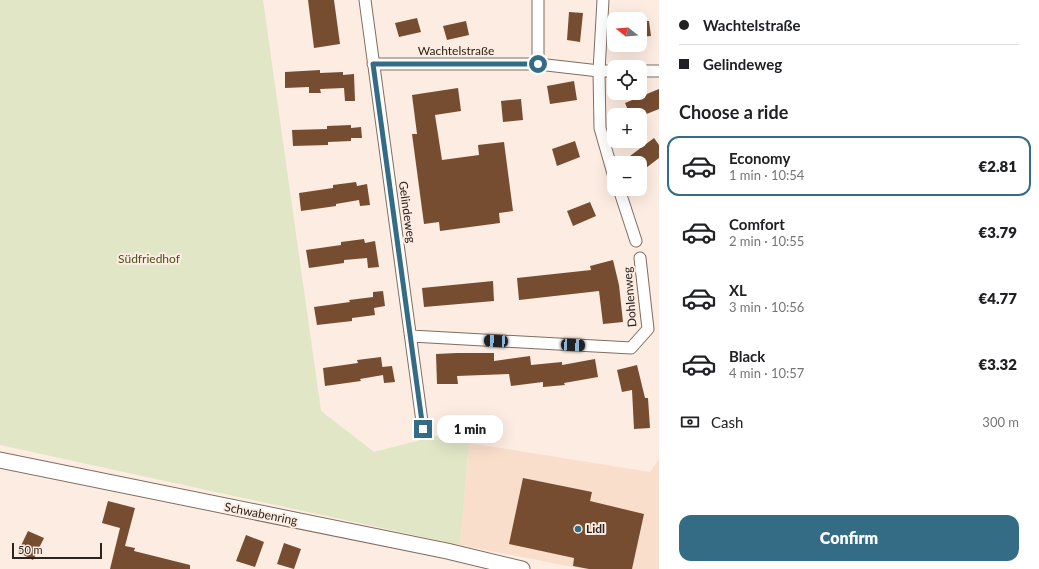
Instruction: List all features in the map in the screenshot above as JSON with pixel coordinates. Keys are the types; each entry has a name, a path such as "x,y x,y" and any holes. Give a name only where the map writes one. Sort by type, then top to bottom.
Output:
{"street":[{"name":"Gelindeweg","path":"365,0 423,429"},
{"path":"538,0 538,64"},
{"path":"603,0 599,71 600,128 608,156"},
{"name":"Wachtelstraße","path":"373,64 538,64 607,71"},
{"path":"647,71 659,71"},
{"path":"620,196 636,241"},
{"name":"Dohlenweg","path":"411,336 631,348 648,329 640,258"},
{"name":"Schwabenring","path":"0,460 447,551 522,569"}],"shaded area":[{"path":"469,443 650,472 659,459 659,569 583,569 460,545"}],"green space":[{"name":"Südfriedhof","path":"0,0 263,0 321,411 374,452 451,432 469,443 460,545 0,445"}],"building":[{"path":"308,0 334,0 340,44 314,48"},
{"path":"569,12 583,13 580,42 567,40"},
{"path":"417,18 421,32 399,37 395,23"},
{"path":"466,21 469,35 447,40 443,26"},
{"path":"647,21 649,21 651,36 647,36"},
{"path":"320,70 320,73 343,72 343,75 354,74 355,101 345,101 344,88 320,89 321,93 309,93 309,87 285,88 285,72"},
{"path":"574,81 577,100 550,104 547,86"},
{"path":"458,88 461,111 435,115 442,160 479,155 478,145 504,142 513,211 499,213 500,223 440,231 439,222 424,224 412,134 417,134 412,95"},
{"path":"659,89 659,109 647,114 647,108 627,108 625,103 632,100 647,100 647,94"},
{"path":"521,99 523,120 503,122 501,101"},
{"path":"351,125 351,128 361,127 362,138 351,138 351,141 328,142 328,145 293,146 292,130 327,129 327,126"},
{"path":"654,138 659,145 659,158 647,167 647,156 630,156 641,148 647,148 647,143"},
{"path":"575,141 580,157 557,166 552,149"},
{"path":"356,182 357,186 367,184 370,205 360,206 359,200 336,204 336,206 301,211 299,193 333,188 333,185"},
{"path":"590,202 596,216 573,226 567,211"},
{"path":"364,239 365,243 375,241 379,267 368,268 367,258 344,260 344,263 309,268 306,250 341,245 341,242"},
{"path":"613,260 619,285 623,322 603,324 599,291 519,300 517,278 591,270 590,266"},
{"path":"493,281 494,301 424,307 422,288"},
{"path":"383,291 385,306 374,308 375,315 352,318 352,321 317,325 314,307 373,297 373,292"},
{"path":"494,353 494,361 530,356 531,365 562,362 562,365 595,359 598,377 564,383 565,385 543,387 543,382 511,386 509,374 457,376 458,384 437,384 436,354"},
{"path":"381,357 382,367 392,366 395,382 384,383 383,375 360,379 361,381 325,386 323,368 358,363 357,360"},
{"path":"637,365 645,398 648,398 650,428 634,429 632,390 622,392 617,370"},
{"path":"523,478 592,492 590,501 644,514 632,569 589,569 573,566 574,558 509,544"},
{"path":"108,501 135,508 125,546 135,548 134,551 190,565 190,569 110,569 120,528 102,523"},
{"path":"28,531 44,538 33,560 18,552"},
{"path":"246,535 264,542 255,567 236,561"},
{"path":"284,543 301,549 294,569 277,564"}],"place":[{"name":"Lidl","path":"578,529"}],"route":[{"path":"423,429 373,64 538,64"}]}
